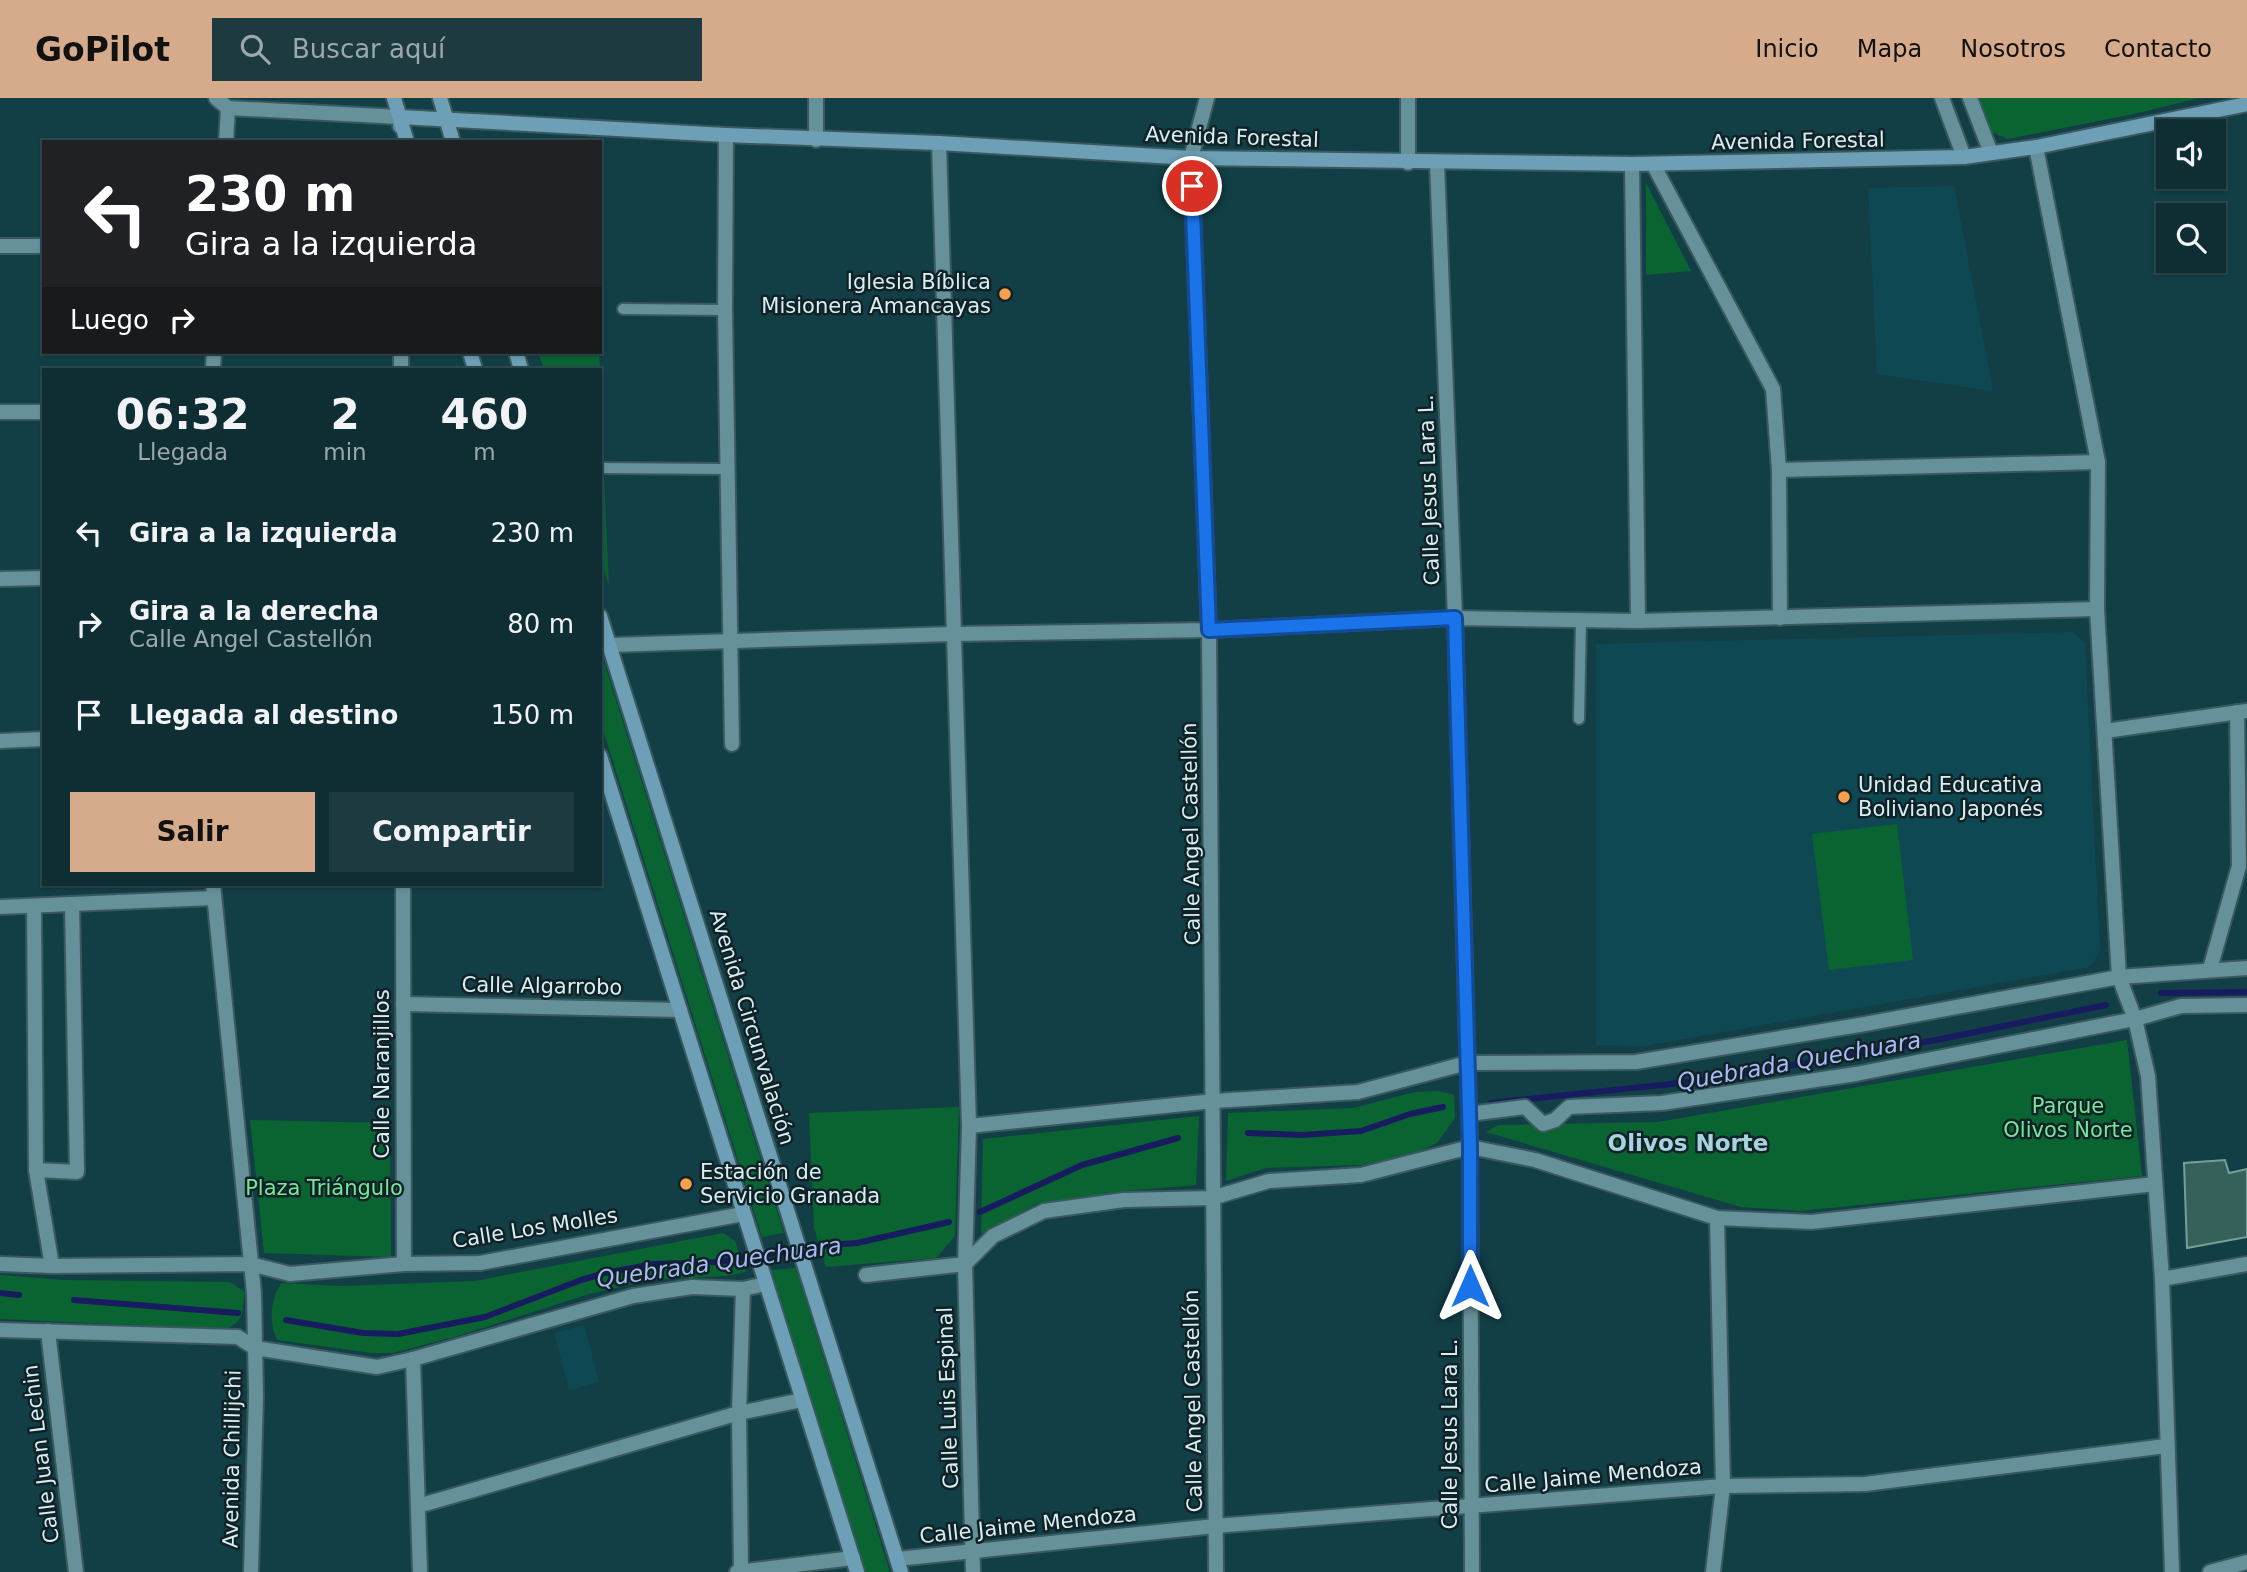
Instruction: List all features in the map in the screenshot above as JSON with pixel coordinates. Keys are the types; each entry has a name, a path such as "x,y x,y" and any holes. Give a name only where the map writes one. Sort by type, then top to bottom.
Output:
{"main road":[{"path":"394,98 406,140"},
{"path":"440,98 452,140"},
{"name":"Avenida Forestal","path":"400,117 1191,158 1408,163 1653,164 1964,157 2036,147 2230,103 2247,104"},
{"name":"Avenida Circunvalación","path":"602,622 899,1565"},
{"path":"602,762 855,1565"}],"street":[{"path":"216,98 228,108 226,140"},
{"path":"816,98 816,139"},
{"name":"Calle Angel Castellón","path":"1207,98 1191,158 1209,630 1216,1572"},
{"path":"1408,98 1408,163"},
{"path":"1942,98 1964,157"},
{"path":"1970,98 1991,153"},
{"name":"Avenida Forestal","path":"228,108 400,117"},
{"path":"400,117 400,140"},
{"path":"726,135 724,310 732,744"},
{"name":"Calle Luis Espinal","path":"939,143 969,1126 965,1264 973,1572"},
{"path":"2036,147 2098,462 2097,609 2119,977 2134,1019 2148,1076 2162,1279 2172,1572"},
{"name":"Calle Jesus Lara L.","path":"1437,163 1455,618 1470,1147 1472,1572"},
{"path":"1632,164 1638,621"},
{"path":"1653,164 1773,389 1779,470 1780,618"},
{"path":"0,247 42,246"},
{"path":"0,412 42,412"},
{"path":"1779,470 2098,462"},
{"path":"0,579 42,578"},
{"path":"610,645 952,634 1209,630 1455,618 1638,621 2097,609"},
{"path":"2105,731 2242,711 2239,866 2210,970"},
{"path":"0,741 42,739"},
{"name":"Calle Naranjillos","path":"403,886 404,1265"},
{"path":"0,907 72,904 213,891"},
{"name":"Avenida Chillijchi","path":"213,891 254,1293 256,1396 251,1572"},
{"path":"36,1170 77,1172 72,904"},
{"path":"34,906 36,1170 52,1266"},
{"path":"969,1126 1214,1101 1358,1092 1467,1063 1636,1062 1865,1024 2119,977 2247,968"},
{"name":"Calle Algarrobo","path":"403,1004 680,1010"},
{"path":"1469,1114 1525,1107 1542,1124 1555,1120 1569,1107 1662,1103 1856,1074 2134,1019 2181,1006 2247,1005"},
{"path":"866,1275 965,1264 993,1236 1044,1211 1124,1200 1212,1198 1269,1181 1361,1175 1470,1147 1535,1160 1717,1218 1811,1222 2155,1184"},
{"name":"Calle Los Molles","path":"0,1264 250,1264 290,1274 480,1262 743,1214"},
{"path":"1713,1572 1723,1486 1717,1218"},
{"path":"2162,1279 2247,1264"},
{"path":"0,1329 238,1337 255,1348 377,1367 633,1296 692,1287 743,1289 764,1277"},
{"path":"743,1289 739,1413 739,1572 855,1565"},
{"name":"Calle Juan Lechin","path":"48,1331 76,1572"},
{"path":"413,1359 420,1572"},
{"path":"418,1506 739,1413 803,1400"},
{"name":"Calle Jaime Mendoza","path":"899,1565 974,1552 1215,1526 1723,1486 1866,1484 2166,1446"},
{"path":"2210,1572 2247,1562"}],"lane":[{"path":"623,309 724,310"},
{"path":"602,468 727,469"},
{"path":"1579,719 1581,620"}],"shaded area":[{"path":"1954,186 1993,391 1877,374 1868,188"},
{"name":"Unidad Educativa Boliviano Japonés","path":"2073,632 2085,643 2100,951 2090,967 1645,1046 1596,1045 1596,644"},
{"path":"584,1325 599,1382 569,1390 554,1333"}],"green space":[{"path":"1978,98 2199,98 2008,139 1990,131"},
{"path":"1646,183 1691,271 1646,275"},
{"path":"539,354 599,354 600,368 544,368"},
{"path":"602,430 609,586 602,564"},
{"path":"602,655 784,1233 762,1237 602,726"},
{"path":"1897,824 1913,960 1829,970 1812,834"},
{"name":"Parque Olivos Norte","path":"2127,1040 2142,1176 1801,1211 1741,1207 1486,1132 1498,1125 1658,1122"},
{"path":"1438,1091 1454,1095 1455,1118 1437,1143 1412,1155 1363,1165 1265,1168 1226,1181 1228,1113 1353,1108 1415,1092"},
{"path":"959,1107 955,1236 936,1258 826,1267 814,1228 809,1113"},
{"path":"1199,1116 1196,1185 1038,1203 981,1234 983,1139"},
{"name":"Plaza Triángulo","path":"250,1120 390,1123 391,1257 264,1253"},
{"path":"723,1233 735,1241 746,1272 727,1276 651,1280 589,1294 458,1336 393,1353 372,1353 277,1340 273,1326 273,1304 281,1283 341,1286 475,1281"},
{"path":"796,1268 890,1572 866,1572 771,1270"},
{"path":"0,1275 64,1280 230,1282 245,1292 239,1319 225,1329 0,1319"}],"building":[{"path":"2225,1160 2229,1173 2247,1169 2247,1237 2187,1248 2184,1163"}],"waterway":[{"name":"Quebrada Quechuara","path":"2161,993 2247,992"},
{"name":"Quebrada Quechuara","path":"1491,1103 1708,1080 1936,1040 2106,1005"},
{"name":"Quebrada Quechuara","path":"1248,1133 1302,1135 1361,1131 1410,1114 1443,1107"},
{"name":"Quebrada Quechuara","path":"980,1212 1082,1165 1178,1138"},
{"name":"Quebrada Quechuara","path":"286,1320 363,1333 398,1334 485,1317 605,1273 654,1264 718,1262 857,1243 949,1222"},
{"name":"Quebrada Quechuara","path":"0,1293 19,1295"},
{"name":"Quebrada Quechuara","path":"74,1300 238,1313"}],"place":[{"name":"Iglesia Bíblica Misionera Amancayas","path":"1005,294"},
{"name":"Unidad Educativa Boliviano Japonés","path":"1844,797"},
{"name":"Estación de Servicio Granada","path":"686,1184"}],"district":[{"name":"Olivos Norte","path":"1688,1143"}],"route":[{"path":"1192,186 1209,630 1455,618 1470,1147 1470,1286"}]}
